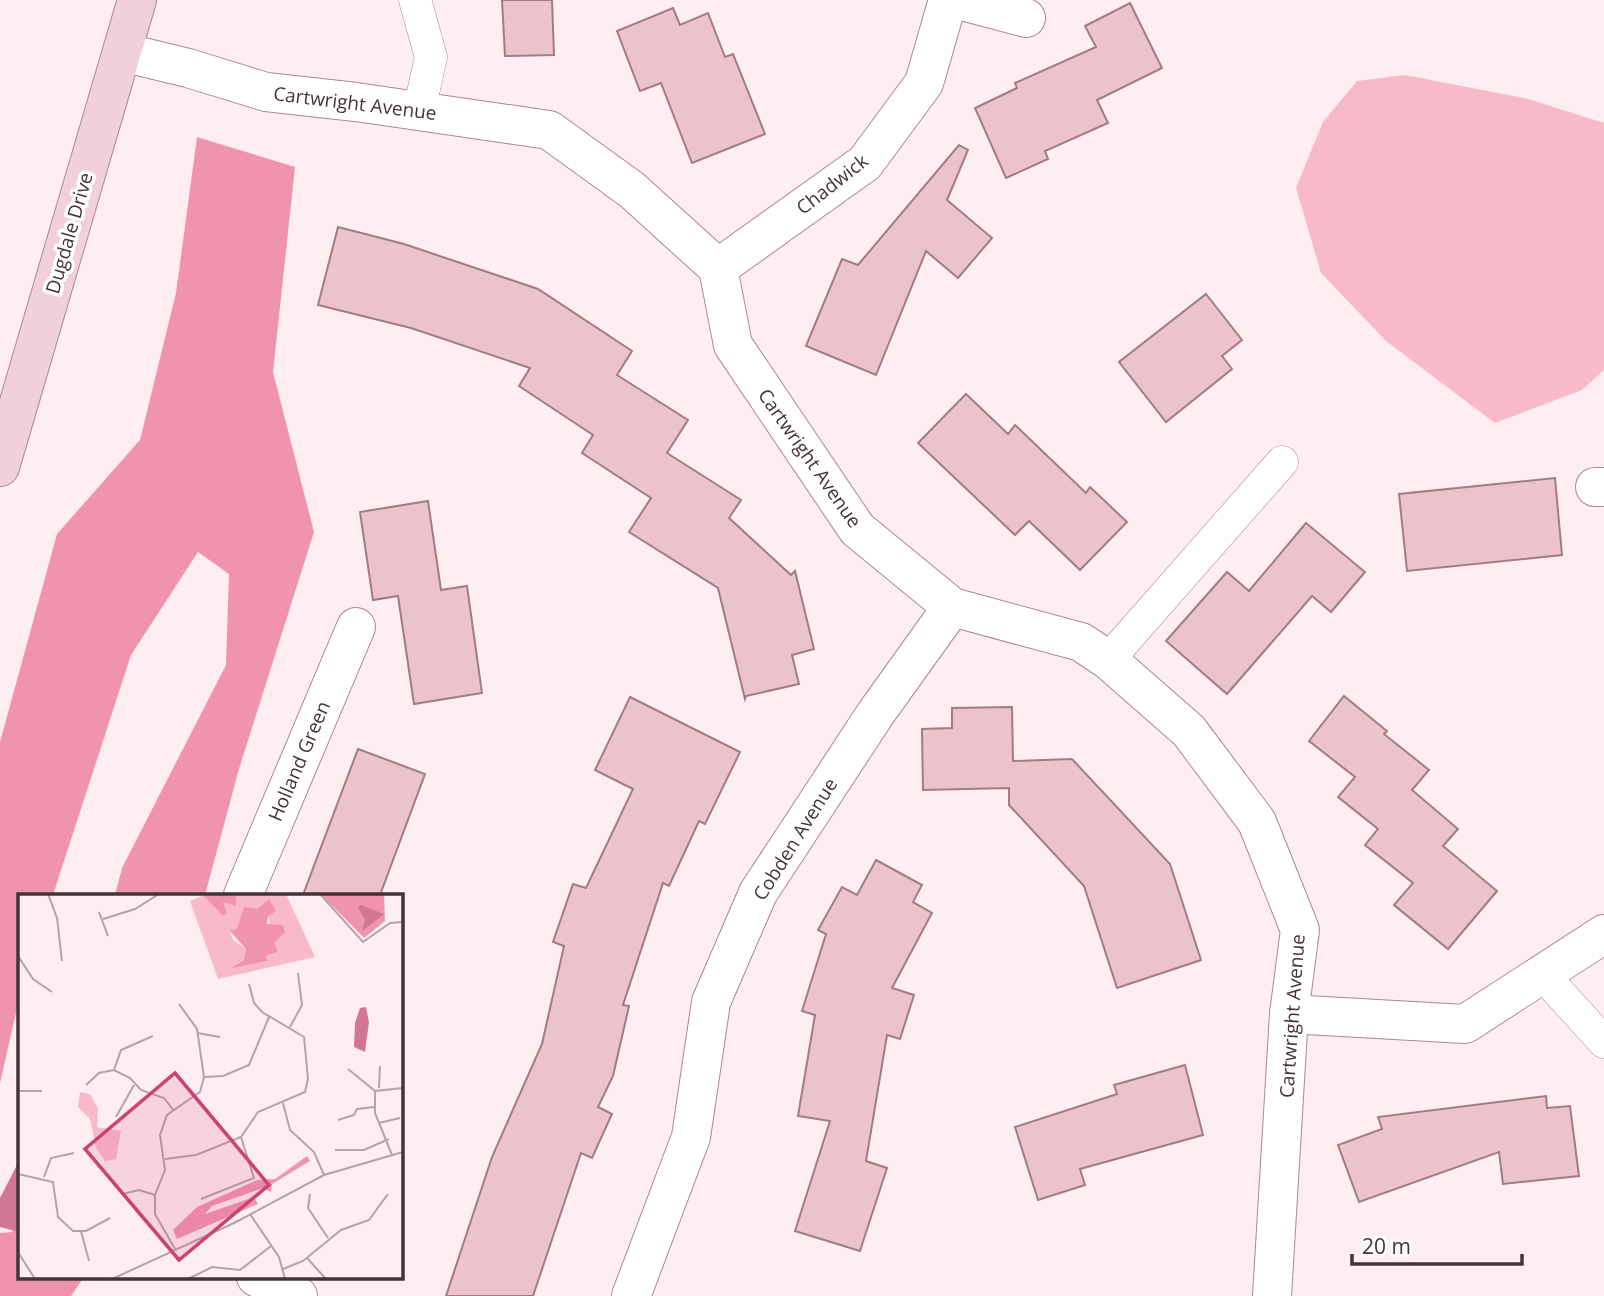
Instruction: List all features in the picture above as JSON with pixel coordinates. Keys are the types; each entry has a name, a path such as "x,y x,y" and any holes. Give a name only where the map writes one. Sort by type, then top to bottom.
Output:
{"street":[{"name":"Dugdale Drive","path":"0,467 137,0"},
{"name":"Chadwick","path":"719,268 865,163 924,83 948,0"},
{"path":"958,0 1026,18"},
{"name":"Cartwright Avenue","path":"122,52 188,68 266,92 550,130 632,190 719,268 733,345 857,529 952,607 1081,642 1108,660 1189,732 1257,822 1300,930 1289,1014 1272,1296"},
{"name":"Cobden Avenue","path":"631,1296 691,1137 711,1002 758,893 876,713 952,607"},
{"name":"Holland Green","path":"243,894 356,627"},
{"path":"1289,1014 1465,1024 1604,934"},
{"path":"258,1278 298,1296"}],"lane":[{"path":"415,0 431,58 419,111"},
{"path":"1108,660 1282,462"},
{"path":"1543,975 1604,1042"}],"shaded area":[{"path":"1405,75 1528,99 1604,123 1604,370 1582,390 1495,423 1386,341 1321,273 1296,188 1323,122 1357,81"},
{"path":"197,137 295,167 273,372 314,532 239,769 205,894 115,894 122,868 226,665 229,574 198,552 131,655 53,894 18,894 18,1004 0,1083 0,742 57,534 140,440 176,293"},
{"path":"18,1163 18,1232 0,1227 0,1198"},
{"path":"18,1215 18,1278 83,1278 71,1296 0,1296 0,1233 12,1232"}],"building":[{"path":"502,0 552,0 554,55 505,56"},
{"path":"1130,3 1162,68 1097,100 1108,123 1045,151 1048,159 1006,178 975,108 1017,88 1015,83 1096,47 1085,26"},
{"path":"673,8 680,25 708,13 725,57 733,54 765,134 692,163 661,83 640,91 617,31"},
{"path":"959,145 968,150 947,200 992,238 958,278 926,251 876,375 806,346 842,259 858,265"},
{"path":"338,227 404,244 538,289 632,351 617,375 688,420 667,453 741,500 729,518 791,575 795,571 814,649 792,655 799,684 746,696 745,699 718,588 629,532 651,498 582,453 593,435 519,386 530,368 411,328 318,305"},
{"path":"1206,294 1242,340 1222,356 1232,369 1166,422 1119,362"},
{"path":"966,394 1008,434 1015,425 1086,493 1090,487 1127,522 1080,570 1029,521 1015,535 918,443"},
{"path":"1555,478 1562,555 1407,571 1399,494"},
{"path":"428,501 441,590 467,586 482,693 414,704 398,596 373,600 360,512"},
{"path":"1306,523 1365,572 1331,612 1312,596 1227,694 1166,641 1227,572 1249,591"},
{"path":"1344,696 1387,731 1384,734 1429,770 1412,790 1458,829 1443,846 1497,891 1448,949 1394,905 1413,883 1365,845 1378,829 1338,797 1355,777 1309,741"},
{"path":"630,697 740,752 705,824 699,821 669,886 663,883 623,1005 629,1006 613,1076 598,1107 612,1114 592,1158 581,1153 533,1296 446,1296 492,1157 542,1044 564,946 553,942 573,884 586,888 633,789 595,770"},
{"path":"1012,707 1013,761 1072,759 1170,864 1201,960 1117,988 1084,886 1009,805 1009,788 923,790 922,729 952,728 952,708"},
{"path":"358,749 425,774 380,894 303,894"},
{"path":"876,860 922,885 913,902 932,913 892,988 914,995 900,1039 887,1035 866,1161 887,1168 860,1251 795,1231 830,1121 798,1116 815,1015 802,1011 826,934 818,930 842,887 857,895"},
{"path":"1185,1065 1203,1135 1080,1169 1085,1185 1038,1200 1015,1127 1117,1094 1114,1085"},
{"path":"1546,1096 1547,1108 1570,1106 1579,1176 1503,1184 1499,1152 1359,1202 1338,1145 1382,1129 1378,1117"}]}
